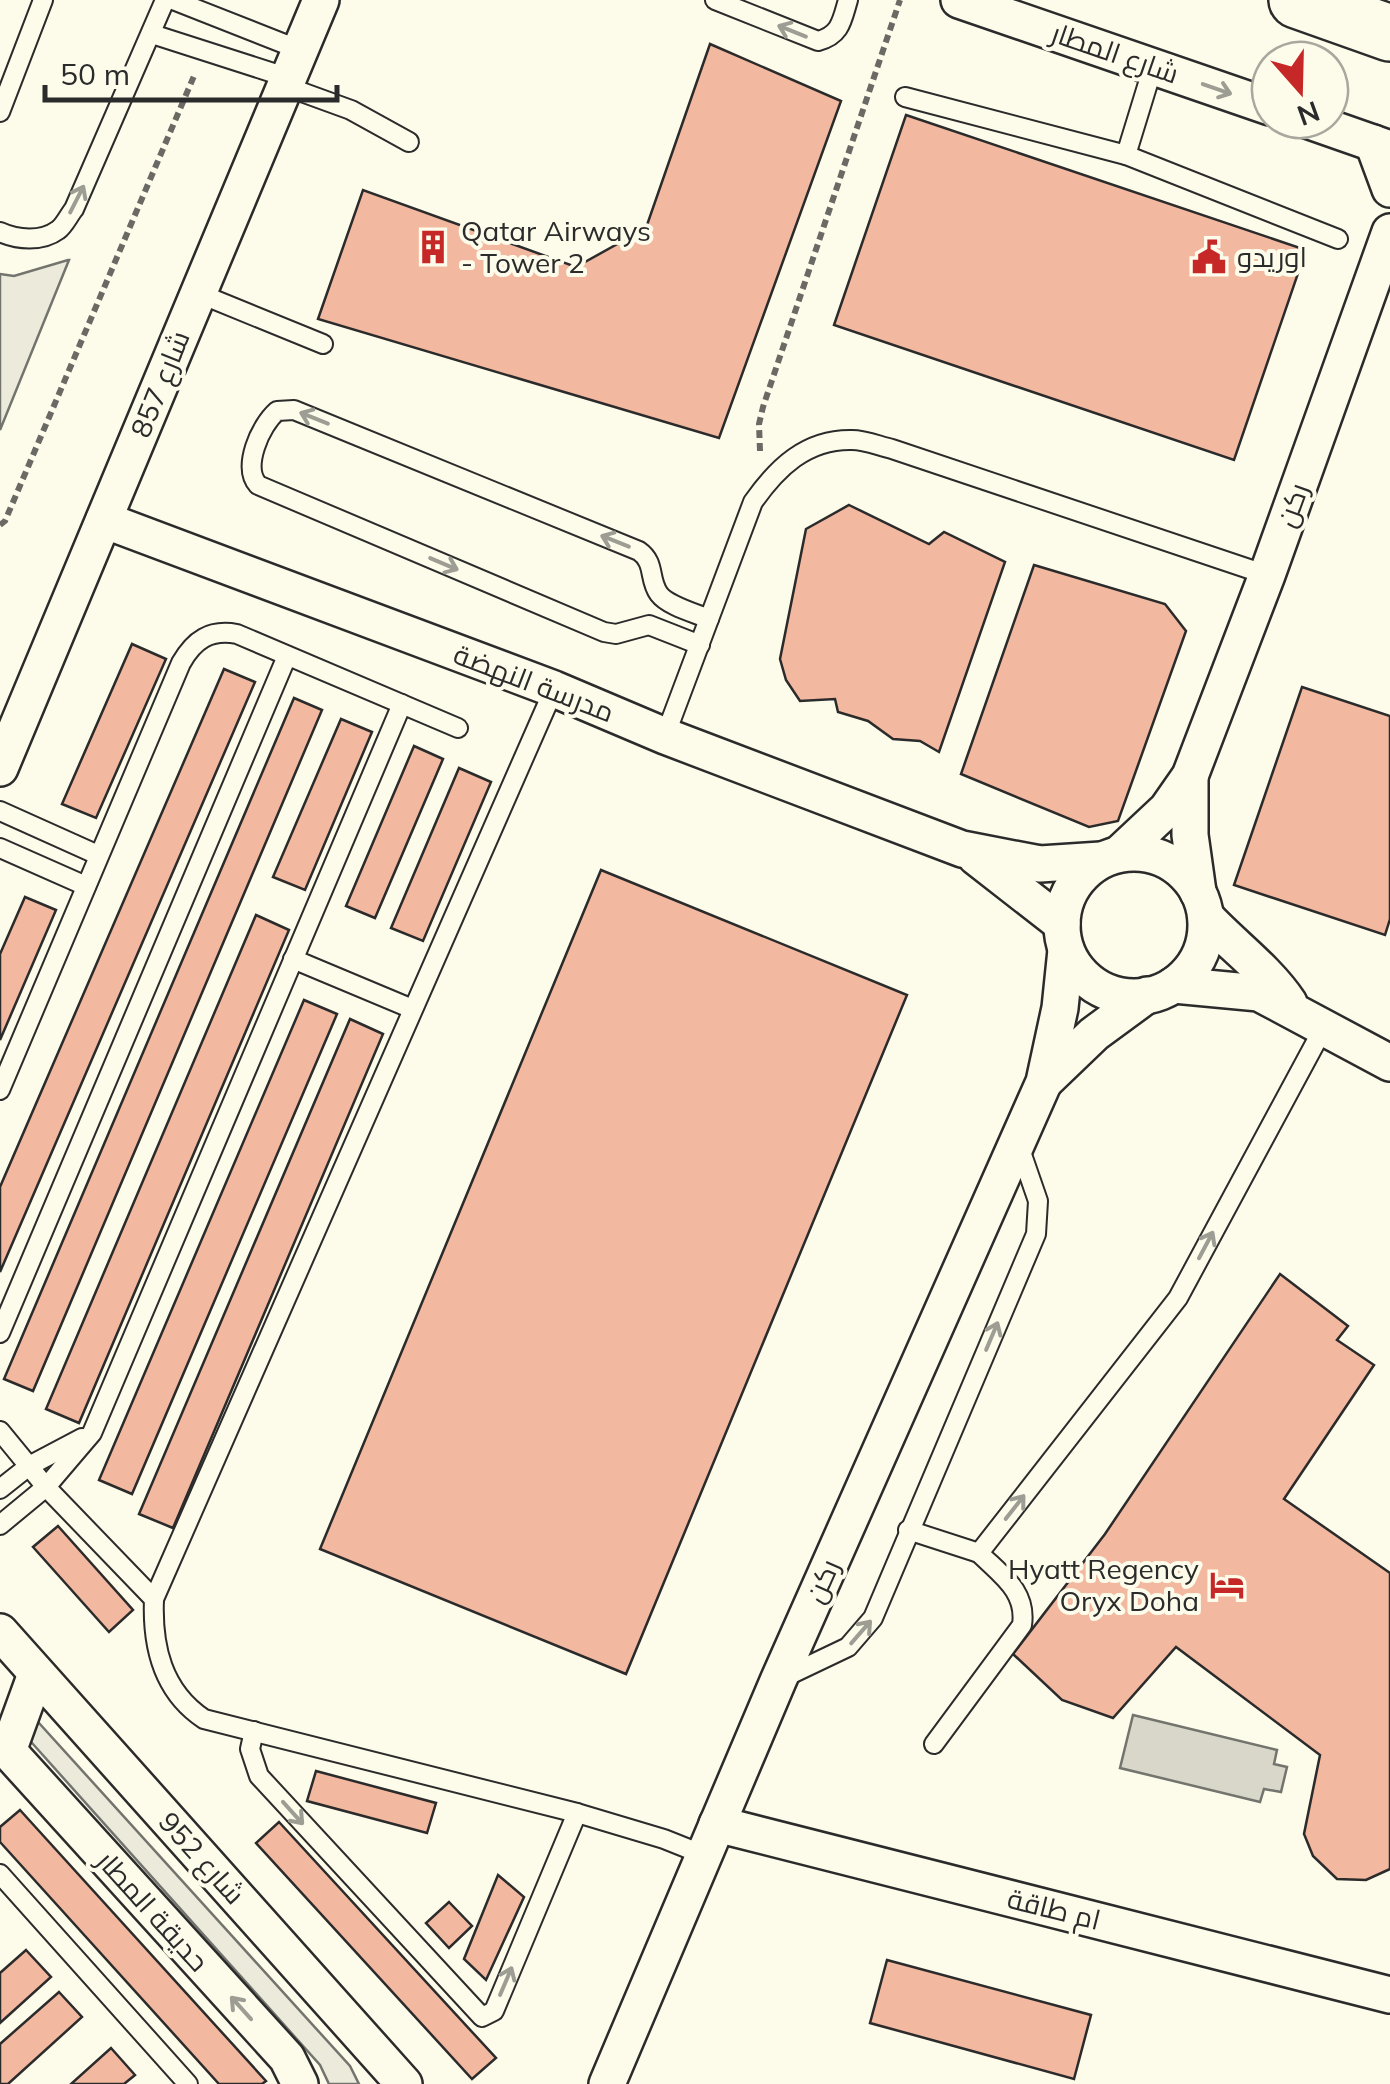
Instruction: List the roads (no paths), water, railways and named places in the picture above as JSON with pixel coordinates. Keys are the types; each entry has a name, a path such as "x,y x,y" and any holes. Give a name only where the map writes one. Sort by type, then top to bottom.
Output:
{"highway":[{"path":"1297,0 1390,33"}],"street":[{"name":"شارع 857","path":"0,768 321,0"},
{"name":"شارع المطار","path":"959,0 1250,100"},
{"path":"1350,135 1382,146 1390,189"},
{"name":"ركن","path":"1110,857 1167,809 1190,776 1390,232"},
{"name":"مدرسة النهضة","path":"104,520 554,689 665,736 962,849 986,863 1064,937"},
{"name":"ركن","path":"1190,776 1190,835 1202,904"},
{"name":"مدرسة النهضة","path":"962,849 1040,864 1110,857"},
{"path":"1310,1020 1276,982 1251,963 1202,904 1184,873 1166,860 1142,853 1110,857 1080,876 1066,899 1064,937 1076,968 1108,992 1127,996 1160,990 1259,993 1390,1063"},
{"path":"1160,990 1193,966 1204,943 1202,904"},
{"name":"ركن","path":"607,2084 778,1681 1044,1082 1060,1008 1064,937"},
{"name":"ركن","path":"1044,1082 1094,1034 1160,990"},
{"name":"شارع 952","path":"0,1632 404,2084"},
{"path":"2,1751 36,1674"},
{"name":"حديقة المطار","path":"2,1751 287,2058 300,2084"},
{"name":"ام طاقة","path":"711,1840 1390,1996"}],"lane":[{"path":"0,112 44,0"},
{"path":"0,232 12,238 35,238 58,230 74,209 169,0 409,142"},
{"path":"715,0 818,41 839,30 848,0"},
{"path":"152,34 291,71"},
{"path":"1126,155 1154,67"},
{"path":"905,96 1126,155 1338,239"},
{"path":"198,294 323,344"},
{"path":"700,644 649,625 610,634 258,486 250,473 251,463 266,425 277,411 294,410 639,551 651,563 661,598 709,619"},
{"path":"665,736 753,502 777,469 812,447 852,440 892,449 1266,575"},
{"path":"0,1090 189,649 204,636 237,634 458,728"},
{"path":"0,1333 287,656"},
{"path":"554,689 410,1008 154,1599 157,1649 174,1692 204,1718 664,1838 711,1840"},
{"path":"0,1525 46,1486 92,1434 402,704"},
{"path":"0,811 98,855"},
{"path":"0,848 86,886"},
{"path":"294,959 410,1008"},
{"path":"979,1553 1178,1298 1310,1020"},
{"path":"778,1681 858,1639 872,1618 1036,1234 1038,1201 1018,1142"},
{"path":"0,1431 46,1486 154,1599"},
{"path":"0,1489 30,1466 92,1434"},
{"path":"908,1530 979,1553 1016,1590 1025,1608 1022,1625 934,1744"},
{"path":"254,1731 250,1748 259,1776 482,2017 494,2011 577,1813"},
{"path":"0,1874 188,2084"}],"place":[{"name":"Qatar Airways - Tower 2","path":"433,247"},
{"name":"اوريدو","path":"1209,257"},
{"name":"Hyatt Regency Oryx Doha","path":"1227,1585"}]}
